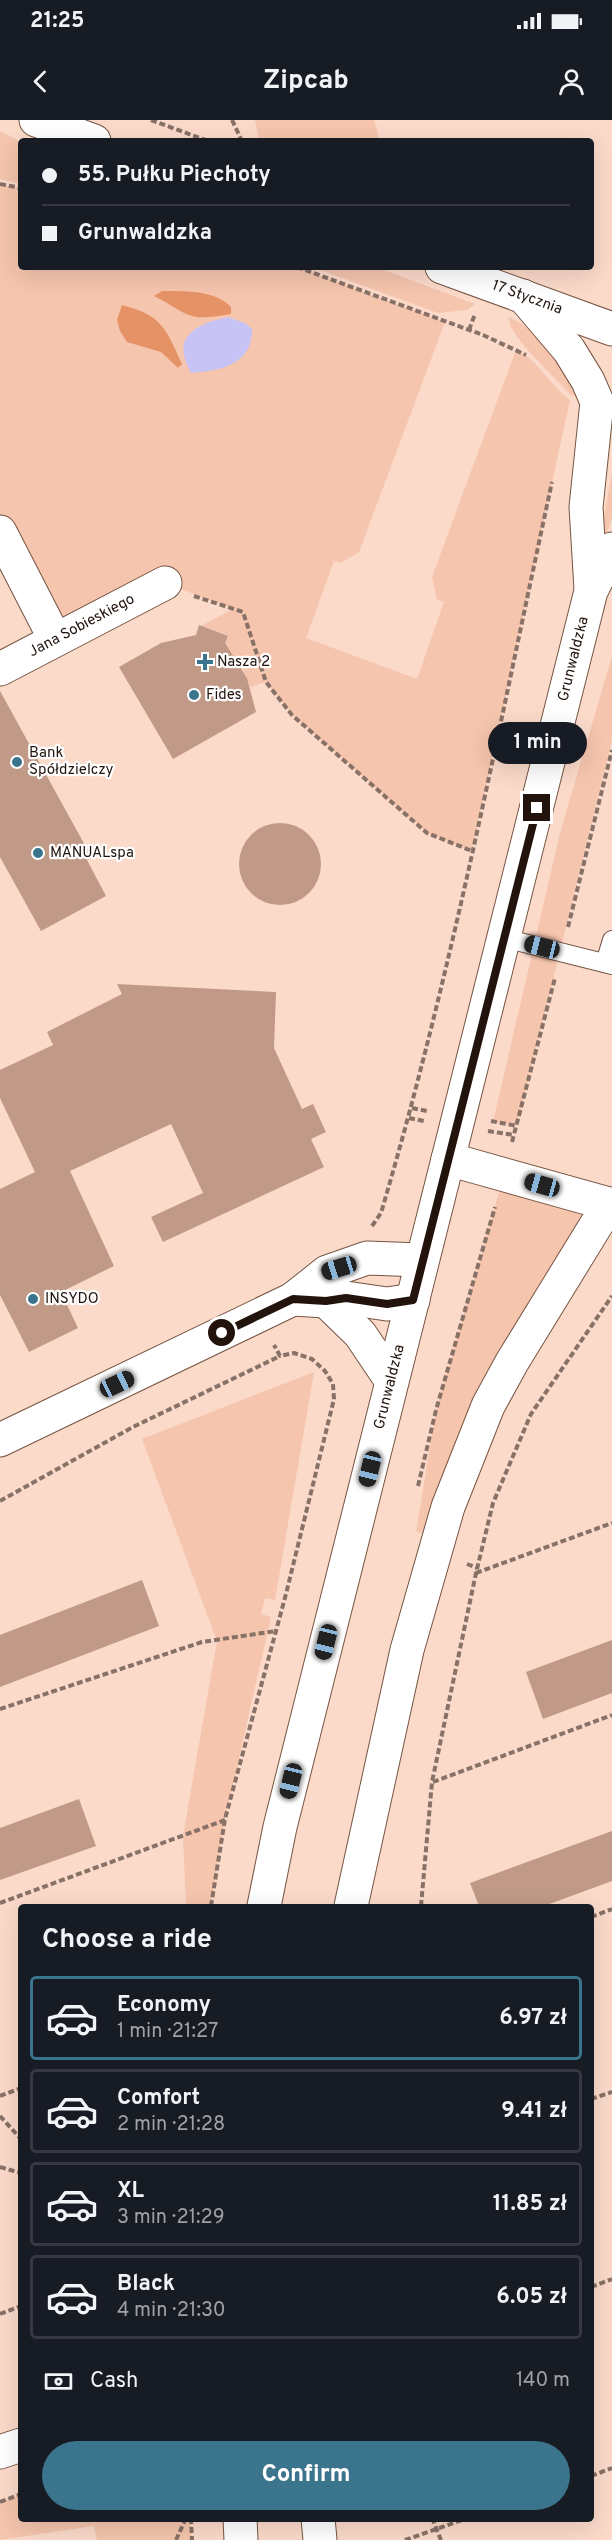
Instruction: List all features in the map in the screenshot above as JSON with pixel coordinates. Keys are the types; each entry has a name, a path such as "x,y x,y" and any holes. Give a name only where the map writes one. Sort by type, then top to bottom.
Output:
{"street":[{"path":"36,120 87,133"},
{"name":"17 Stycznia","path":"450,270 612,329"},
{"name":"Grunwaldzka","path":"524,296 569,350 588,381 605,393 586,507 591,591"},
{"path":"0,532 55,639"},
{"name":"Grunwaldzka","path":"264,1904 280,1827 391,1380 591,591 612,549"},
{"name":"Jana Sobieskiego","path":"0,669 165,583"},
{"path":"351,1904 407,1650 434,1554 463,1466 489,1406 512,1362 610,1205 448,1159"},
{"path":"0,1440 293,1299 327,1272 367,1258 421,1260"},
{"path":"293,1299 326,1301 346,1298 387,1304 413,1300"},
{"path":"326,1301 360,1334 391,1380"},
{"path":"0,2451 18,2446"},
{"path":"240,2522 242,2540"},
{"path":"318,2522 320,2540"}],"lane":[{"path":"504,938 609,964 612,940"}],"path":[{"path":"151,120 200,138"},
{"path":"232,120 241,138"},
{"path":"0,184 18,188"},
{"path":"305,270 483,335 525,354 532,361"},
{"path":"370,1228 381,1213 412,1108 472,851 553,481"},
{"path":"165,583 243,612 266,682 292,715 427,833 472,851"},
{"path":"417,1492 436,1410 504,1175"},
{"path":"421,1904 432,1782 476,1570 493,1503 531,1414 612,1296"},
{"path":"259,1315 280,1356"},
{"path":"0,1501 133,1427 280,1356 294,1353 312,1359 325,1371 333,1384 334,1399 276,1631 225,1819 211,1904"},
{"path":"434,1554 476,1570 612,1523"},
{"path":"0,1709 202,1642 276,1631"},
{"path":"432,1782 612,1715"},
{"path":"0,1903 225,1819"},
{"path":"594,1916 612,1909"},
{"path":"0,2096 18,2089"},
{"path":"594,2098 612,2092"},
{"path":"0,2116 18,2136"},
{"path":"0,2167 18,2172"},
{"path":"594,2286 612,2279"},
{"path":"0,2314 18,2307"},
{"path":"594,2475 612,2468"},
{"path":"0,2502 18,2495"},
{"path":"176,2540 184,2522"},
{"path":"191,2522 192,2540"},
{"path":"433,2522 441,2540"},
{"path":"405,2540 457,2522"}],"shaded area":[{"path":"255,120 374,120 379,138 258,138"},
{"path":"0,131 18,140 18,183 0,179"},
{"path":"0,184 18,188 18,270 305,270 445,322 359,552 341,563 334,561 306,638 417,679 444,602 437,600 432,577 516,350 531,360 570,400 472,851 427,833 292,715 266,682 250,687 240,665 223,649 228,636 201,626 233,609 165,583 55,639 0,532"},
{"path":"320,270 384,270 475,304 467,310 438,313"},
{"path":"162,291 208,294 217,297 231,307 231,314 205,317 189,315 154,296"},
{"path":"122,305 146,314 161,325 172,341 182,364 178,368 161,352 127,342 120,331 117,320"},
{"path":"228,317 245,323 252,329 247,351 241,358 223,368 191,373 183,350 185,341 197,328"},
{"path":"509,317 533,332 551,350 578,397 571,395 534,357 510,325"},
{"path":"612,473 612,517 599,560 596,559"},
{"path":"612,656 612,740 517,1126 493,1122 560,833"},
{"path":"504,1175 609,1204 439,1537 416,1532 436,1410"},
{"path":"314,1372 275,1600 265,1598 261,1614 271,1617 225,1819 211,1904 186,1904 183,1836 217,1641 142,1439"},
{"path":"18,2495 18,2522 191,2522 192,2540 97,2540 94,2526 0,2540 0,2502"}],"building":[{"name":"Fides","path":"199,625 228,636 225,643 247,678 256,712 173,759 119,667 161,643 196,635"},
{"path":"0,691 92,858 87,860 106,896 41,931 0,857"},
{"path":"280,823 296,826 309,835 318,848 321,864 318,880 309,893 296,902 280,905 264,902 251,893 242,880 239,864 242,848 251,835 264,826"},
{"path":"117,984 276,992 274,1048 302,1109 313,1104 326,1132 311,1139 324,1167 163,1242 151,1217 203,1193 171,1124 70,1171 114,1266 61,1292 78,1328 29,1352 0,1295 0,1189 35,1172 0,1098 0,1070 53,1045 47,1032 122,994"},
{"path":"142,1580 159,1626 0,1687 0,1635"},
{"path":"612,1640 612,1693 543,1719 526,1672"},
{"path":"79,1799 96,1846 0,1880 0,1828"},
{"path":"612,1831 612,1881 549,1904 478,1904 470,1883"}],"place":[{"name":"Nasza 2","path":"205,662"},
{"name":"Fides","path":"194,695"},
{"name":"Bank Spółdzielczy","path":"17,762"},
{"name":"MANUALspa","path":"38,853"},
{"name":"INSYDO","path":"33,1299"}],"route":[{"path":"222,1333 293,1299 326,1301 346,1298 387,1304 413,1300 421,1260 537,808"}]}
